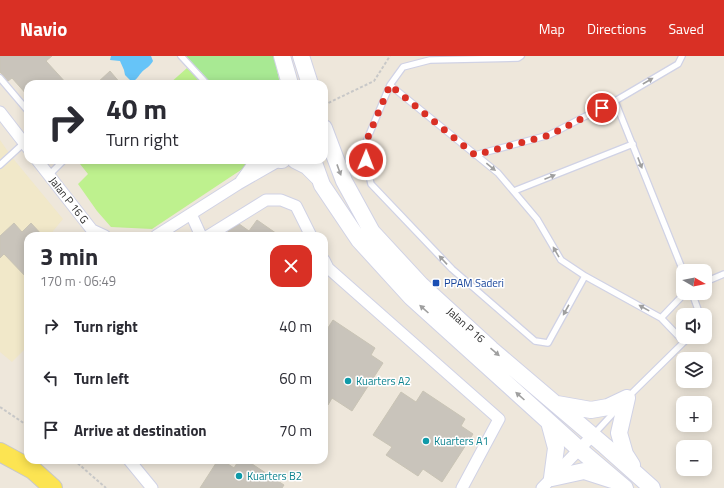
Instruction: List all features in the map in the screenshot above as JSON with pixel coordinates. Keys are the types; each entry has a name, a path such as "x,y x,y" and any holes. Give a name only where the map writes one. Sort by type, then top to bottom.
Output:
{"main road":[{"path":"0,452 33,470 53,488"}],"street":[{"path":"282,56 289,80"},
{"path":"302,56 309,80"},
{"path":"0,112 24,143"},
{"name":"Jalan P 16","path":"328,140 344,181 372,232 421,285 491,348 637,473 652,488"},
{"name":"Jalan P 16 G","path":"40,164 92,230 96,232"},
{"path":"238,184 251,167 256,164"},
{"path":"162,232 238,184 274,164"},
{"path":"303,164 307,166 319,179"},
{"name":"Jalan P 16","path":"314,164 322,185 359,240 411,297 621,485"},
{"path":"214,232 266,200 281,200 296,206 309,232"},
{"path":"190,214 199,232"},
{"path":"328,268 499,419 462,488"},
{"path":"556,404 591,410 608,407 627,398"},
{"path":"627,398 619,432 625,454 637,473"},
{"path":"547,483 556,448 549,422"},
{"path":"547,483 592,435"},
{"path":"132,464 152,488"},
{"path":"547,483 584,471 621,485"}],"lane":[{"path":"181,56 203,80"},
{"path":"521,56 518,58 430,60 403,67 390,85 363,149 371,184 452,268 535,341 548,343 585,276"},
{"path":"475,155 550,135 615,101 678,64 682,56"},
{"path":"0,78 24,106"},
{"path":"390,85 498,173 537,219 561,260 585,276 661,318 676,334"},
{"path":"615,101 680,264"},
{"path":"514,191 633,144"},
{"path":"0,165 24,147"},
{"path":"49,175 60,164"},
{"path":"712,279 724,274"},
{"path":"661,318 678,300"},
{"path":"592,435 682,344"}],"path":[{"path":"328,103 374,81 390,56"},
{"path":"0,406 24,423"},
{"path":"79,464 106,488"}],"shaded area":[{"path":"0,140 11,156 63,219 52,232 24,232 24,350 12,362 0,352"}],"green space":[{"path":"186,56 274,56 279,80 208,80"},
{"path":"187,68 199,80 174,80"},
{"path":"80,164 250,164 152,229 111,227 97,211 78,184 88,174"}],"water":[{"path":"111,56 151,56 153,61 136,79 130,80 125,75 120,61 110,60"}],"building":[{"path":"0,56 52,56 46,61 63,80 24,80 24,92 12,78 8,81 0,72"},
{"path":"110,71 118,80 100,80"},
{"path":"257,220 274,232 228,232 235,221 249,231"},
{"path":"14,223 22,232 31,223 39,232 24,232 24,275 4,254 0,258 0,236"},
{"name":"Kuarters A2","path":"333,320 375,348 371,355 383,363 352,411 332,398 328,405 328,328"},
{"name":"Kuarters A1","path":"423,391 465,419 461,426 473,434 442,482 423,469 418,476 386,455 392,447 373,435 401,392 416,402"},
{"name":"Kuarters B2","path":"215,464 228,464 234,468 236,464 252,464 284,485 282,488 200,488"}],"place":[{"name":"PPAM Saderi","path":"436,283"},
{"name":"Kuarters A2","path":"348,381"},
{"name":"Kuarters A1","path":"426,441"},
{"name":"Kuarters B2","path":"239,476"}],"route":[{"path":"366,160 363,149 390,85 475,155 550,135 602,108"}]}
